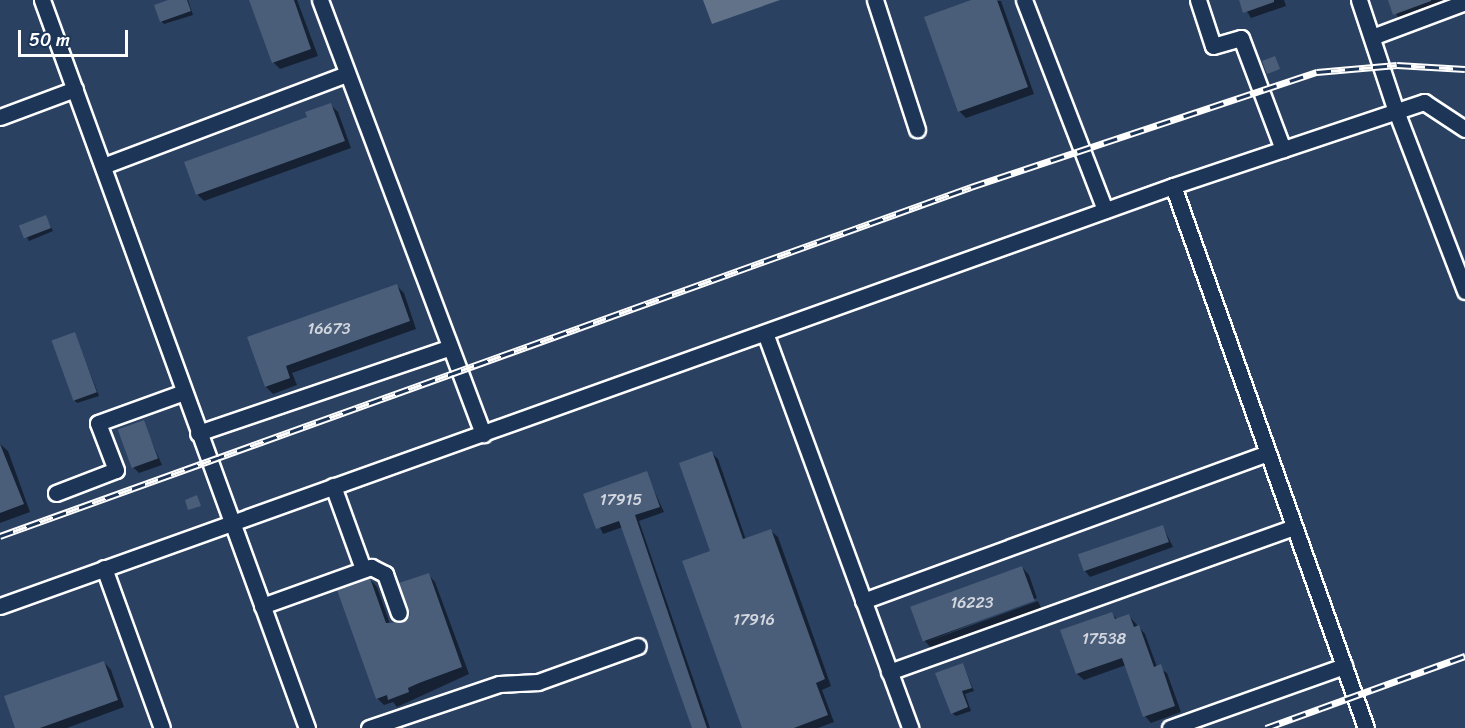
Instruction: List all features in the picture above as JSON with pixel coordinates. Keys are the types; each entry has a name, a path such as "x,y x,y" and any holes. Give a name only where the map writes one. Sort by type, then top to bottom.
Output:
{"lane":[{"path":"42,0 307,728"},
{"path":"320,0 483,434"},
{"path":"876,0 917,129"},
{"path":"1024,0 1106,210"},
{"path":"1198,0 1213,46 1241,38 1283,149"},
{"path":"1359,0 1396,111 1465,291"},
{"path":"1372,37 1465,2"},
{"path":"103,166 347,74"},
{"path":"0,117 75,89"},
{"path":"0,606 231,521 483,434 1173,186 1396,111 1424,102 1465,129"},
{"path":"1173,186 1366,728"},
{"path":"765,333 910,728"},
{"path":"198,433 450,347"},
{"path":"56,493 116,470 99,423 184,392"},
{"path":"863,602 1268,453"},
{"path":"333,486 363,569"},
{"path":"889,672 1294,527"},
{"path":"262,606 371,567 385,574 399,613"},
{"path":"104,568 162,728"},
{"path":"369,728 499,684 538,682 638,646"},
{"path":"1170,728 1344,666"}],"shaded area":[{"path":"0,0 1465,0 1465,728 0,728"},
{"path":"703,0 780,0 712,24"}],"building":[{"path":"168,0 187,0 191,11 160,22 154,5"},
{"path":"249,0 294,0 311,49 272,63"},
{"path":"971,0 997,0 1028,87 958,112 924,17"},
{"path":"1239,0 1274,0 1274,2 1243,13"},
{"path":"1388,0 1431,0 1431,1 1393,15"},
{"path":"1275,56 1280,69 1267,74 1262,61"},
{"path":"331,103 345,141 196,195 184,162 307,117 305,112"},
{"path":"46,215 51,228 24,238 19,225"},
{"path":"397,284 410,321 286,366 290,378 265,387 247,337"},
{"path":"75,332 97,392 73,401 52,341"},
{"path":"144,420 158,459 132,468 118,430"},
{"path":"0,444 24,504 0,513"},
{"path":"712,451 743,539 771,529 825,679 816,683 828,715 794,728 742,728 682,561 710,551 679,463"},
{"path":"647,471 660,507 635,515 707,728 692,728 619,521 596,529 583,494"},
{"path":"197,495 201,506 188,510 185,500"},
{"path":"1163,525 1169,542 1084,571 1078,554"},
{"path":"1022,566 1035,601 923,641 910,607"},
{"path":"429,573 462,667 419,683 408,688 409,692 388,700 387,695 376,699 337,590 370,578 386,623 402,622 410,615 399,583"},
{"path":"1112,612 1115,619 1129,614 1134,627 1139,625 1154,667 1161,664 1175,706 1143,717 1122,658 1076,674 1060,630"},
{"path":"104,661 118,700 40,728 15,728 4,696"},
{"path":"963,663 972,688 962,691 968,707 951,714 935,673"}],"railway":[{"path":"0,536 971,187 1317,72 1397,65 1465,69"},
{"path":"1266,728 1465,656"}]}
